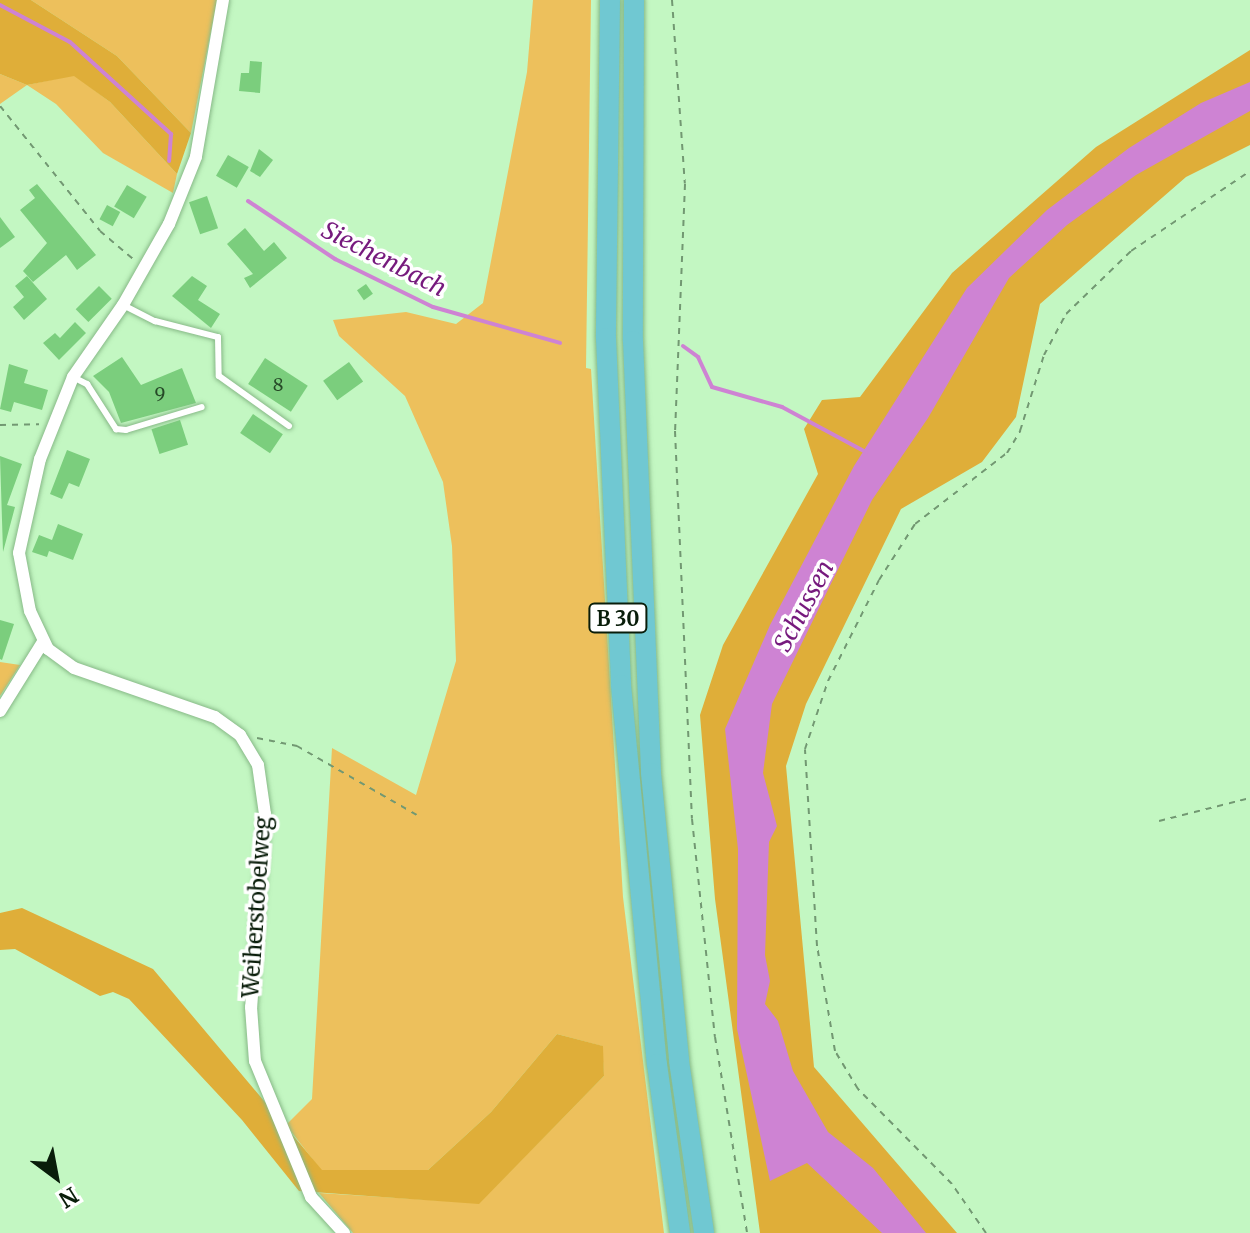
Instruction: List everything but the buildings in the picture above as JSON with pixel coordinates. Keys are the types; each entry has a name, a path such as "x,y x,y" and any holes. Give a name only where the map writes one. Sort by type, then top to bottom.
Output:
{"highway":[{"name":"B 30","path":"610,0 606,338 621,685 655,1050 680,1233"},
{"name":"B 30","path":"634,0 633,341 651,773 679,1061 704,1233"}],"street":[{"name":"Weiherstobelweg","path":"222,5 196,157 123,305 73,377 51,428 19,543 30,611 43,642 74,668 215,717 240,735 258,765 265,814 251,1007 255,1061 307,1186 344,1233"},
{"path":"0,711 43,642"}],"lane":[{"path":"123,305 155,321 218,337 219,376 289,426"},
{"path":"73,377 87,384 116,429 126,430 202,407"}],"path":[{"path":"672,0 685,184 675,431 692,819 715,1037 747,1233"},
{"path":"0,106 113,245 144,267"},
{"path":"986,1233 952,1184 858,1089 835,1051 817,946 805,749 828,681 879,580 915,524 1007,453 1020,431 1044,355 1066,314 1131,251 1250,171"},
{"path":"0,425 32,422 51,428"},
{"path":"240,735 297,746 417,815"},
{"path":"1159,821 1250,798"}],"shaded area":[{"path":"0,0 31,0 117,56 191,133 177,174 110,102 74,76 27,85 0,74"},
{"path":"31,0 217,0 191,133 117,56"},
{"path":"533,0 591,0 586,368 591,369 623,897 664,1233 353,1233 319,1193 479,1203 604,1076 602,1046 557,1034 491,1112 428,1170 321,1170 286,1125 312,1099 332,748 416,795 456,661 452,546 443,482 405,396 339,336 333,320 406,312 456,324 483,303 527,72"},
{"path":"1250,50 1250,145 1186,177 1040,304 1016,417 982,462 901,509 806,704 786,766 814,1067 957,1233 760,1233 715,899 700,715 723,645 818,474 804,429 822,400 860,397 952,273 1096,147"},
{"path":"0,74 27,85 0,104"},
{"path":"74,75 110,102 177,174 173,193 103,153 56,104 27,85"},
{"path":"0,662 20,665 0,696"},
{"path":"22,908 153,969 322,1170 428,1170 491,1112 557,1034 603,1046 604,1076 479,1204 299,1191 242,1120 129,999 113,992 100,996 15,949 0,950 0,913"}],"water":[{"name":"Schussen","path":"1250,82 1250,111 1136,175 1067,225 1009,278 928,418 872,500 772,704 763,773 777,826 769,842 765,955 770,981 765,1004 778,1021 793,1071 828,1132 873,1168 926,1233 882,1233 807,1163 770,1181 737,1029 738,849 725,729 770,625 854,466 967,288 1047,210 1129,148 1201,103"}],"waterway":[{"name":"Siechenbach","path":"0,5 70,42 171,134 169,161"},
{"name":"Siechenbach","path":"248,201 335,259 433,307 560,343"},
{"name":"Siechenbach","path":"683,346 698,357 712,387 782,407 866,452"}]}
